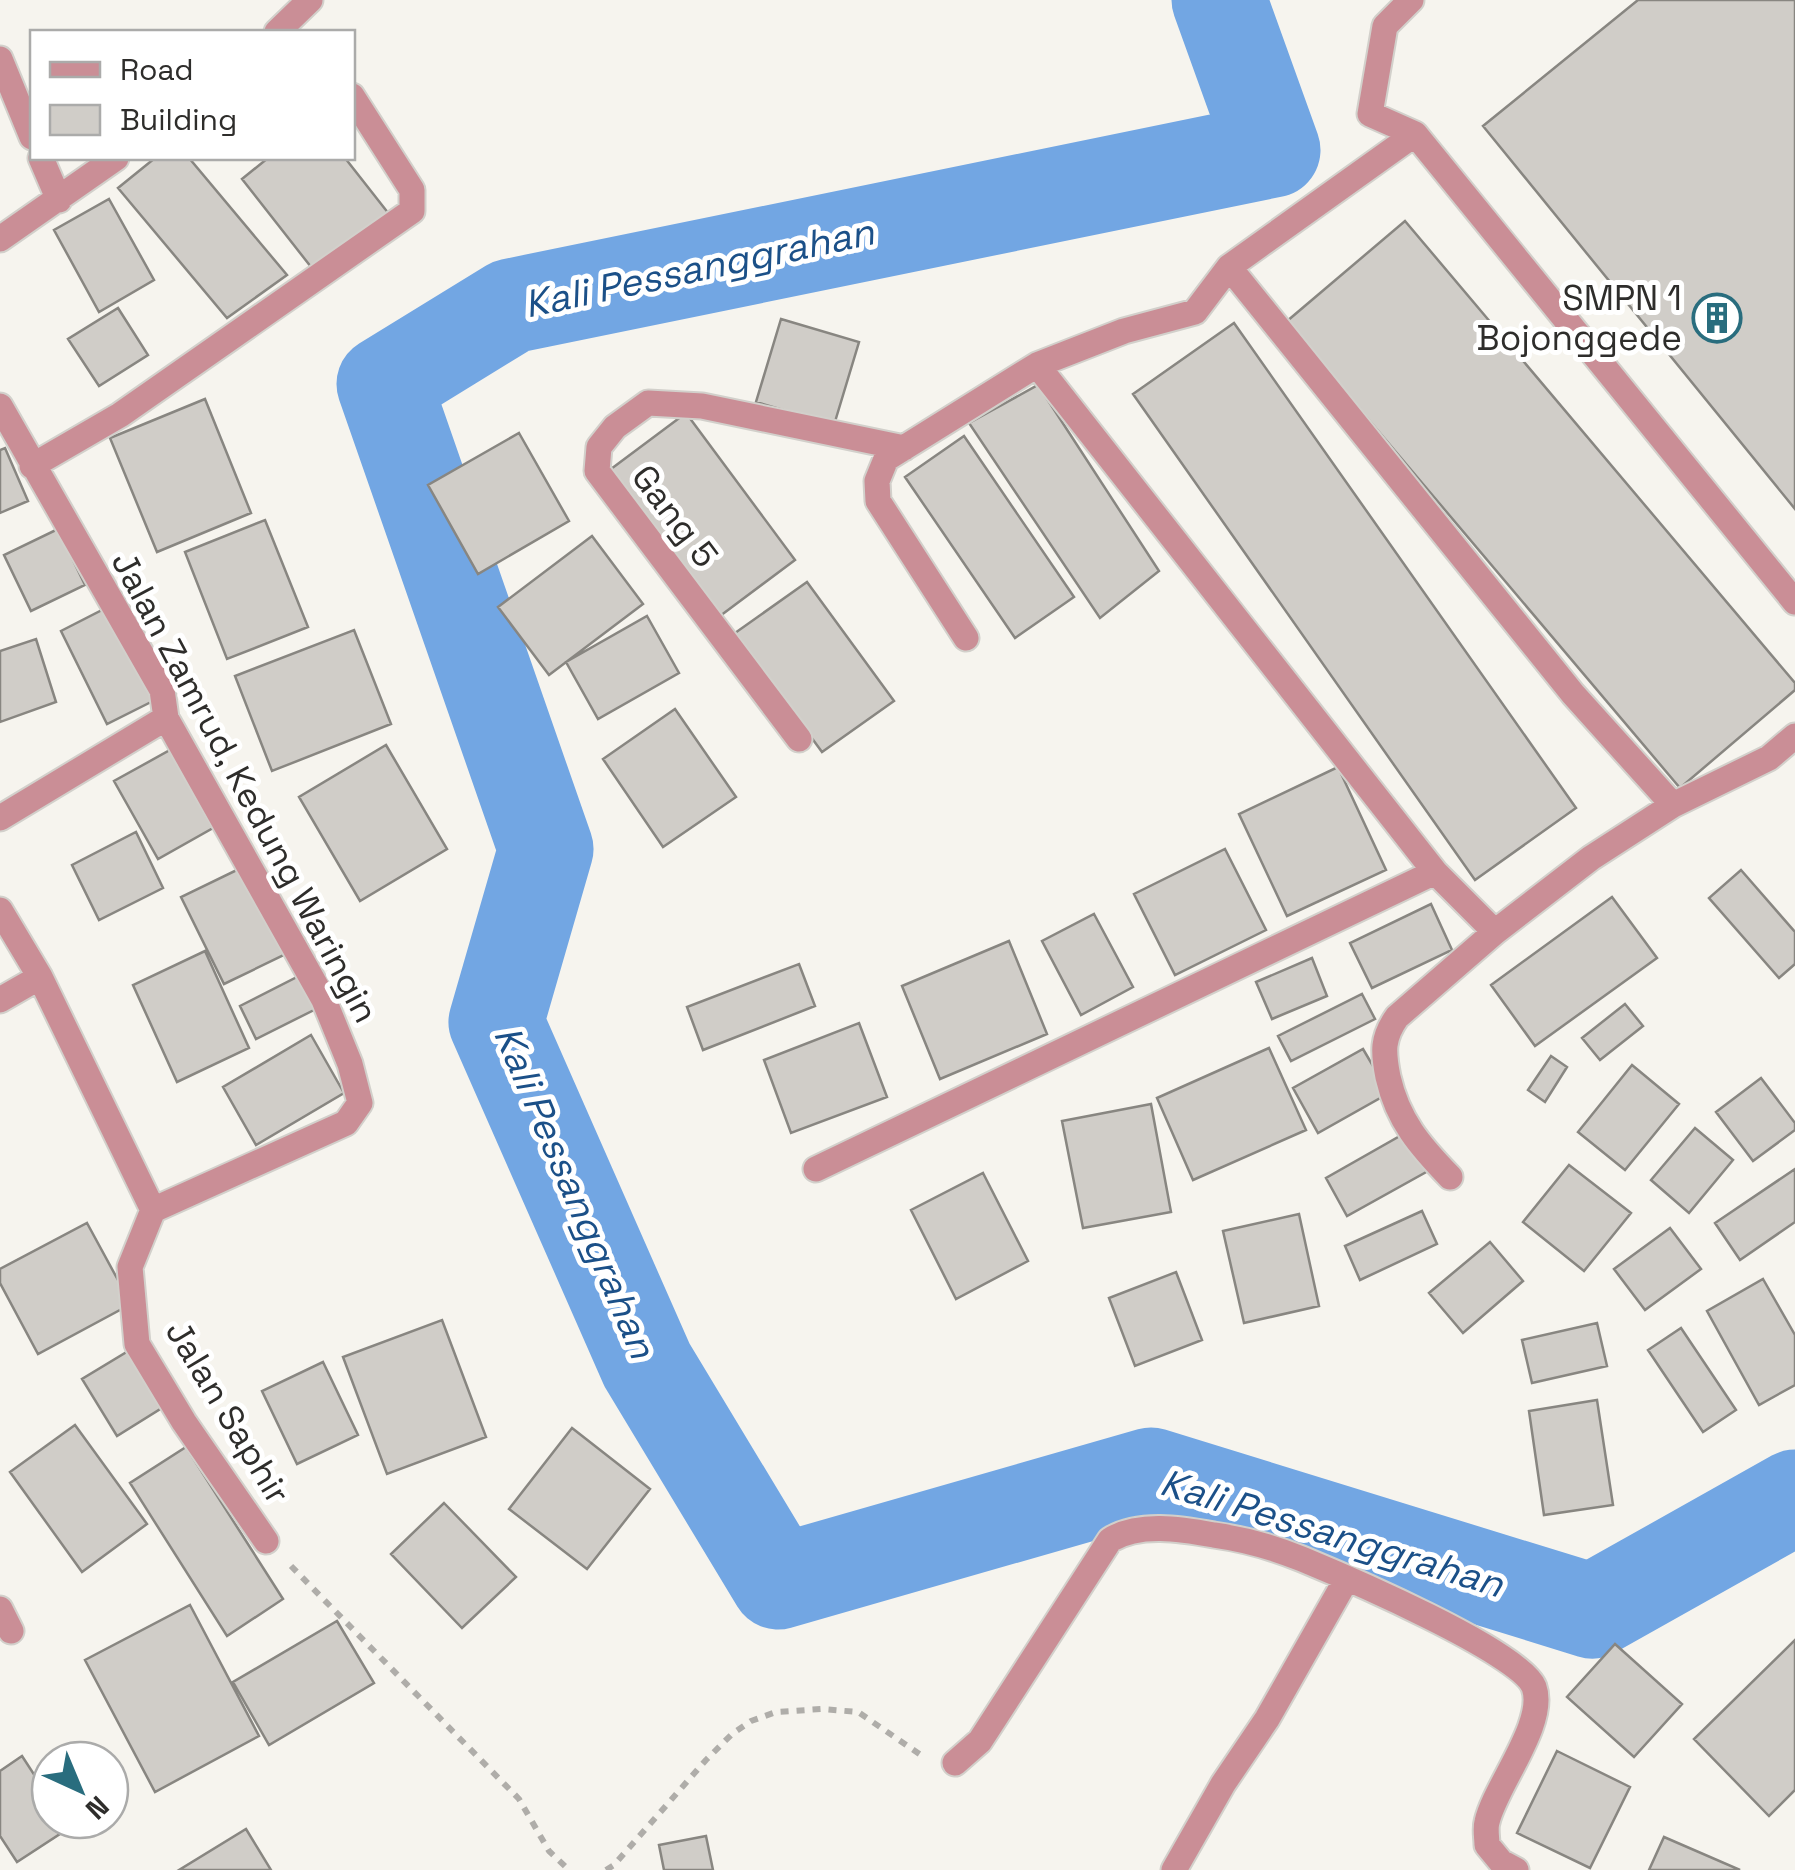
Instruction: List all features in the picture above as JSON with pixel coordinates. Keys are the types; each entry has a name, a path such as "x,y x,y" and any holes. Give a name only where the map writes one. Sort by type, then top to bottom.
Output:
{"street":[{"path":"1411,0 1385,26 1370,114 1415,134 1795,602"},
{"path":"282,30 308,15"},
{"path":"0,59 30,132"},
{"path":"32,466 120,415 412,211 412,190 355,101"},
{"path":"966,638 878,501 878,482 886,458 1037,366 1124,332 1194,312 1229,267 1415,134"},
{"path":"42,160 59,200"},
{"path":"0,240 113,160"},
{"path":"1229,267 1573,694 1673,805"},
{"path":"1037,366 1435,872 1494,932"},
{"name":"Gang 5","path":"799,740 597,471 600,447 615,426 648,404 702,406 904,448"},
{"name":"Jalan Zamrud, Kedung Waringin","path":"0,406 162,690 166,718 324,1000 350,1064 360,1103 346,1123 153,1210"},
{"path":"0,818 166,718"},
{"path":"1450,1177 1401,1120 1382,1051 1386,1032 1411,1001 1591,858 1673,805 1770,758 1795,736"},
{"path":"816,1170 1435,872"},
{"path":"0,910 40,978 153,1210"},
{"path":"0,1000 40,978"},
{"name":"Jalan Saphir","path":"153,1210 130,1267 137,1344 184,1422 266,1540"},
{"path":"955,1763 980,1741 1110,1540 1123,1531 1150,1529 1215,1534 1300,1558 1490,1648 1522,1670 1534,1688 1535,1713 1486,1824 1487,1845 1501,1862 1516,1870"},
{"path":"1174,1870 1346,1580"}],"path":[{"name":"Jalan Saphir","path":"266,1540 519,1799 549,1852 570,1870"},
{"path":"606,1870 732,1734 750,1721 776,1712 858,1712 930,1761 955,1763"}],"building":[{"name":"SMPN 1 Bojonggede","path":"1638,0 1795,0 1795,509 1483,126"},
{"path":"153,160 191,160 287,275 227,318 118,188"},
{"path":"266,160 347,160 389,214 315,272 242,179"},
{"path":"109,199 154,280 99,312 54,230"},
{"path":"1405,221 1795,683 1795,690 1680,788 1286,322"},
{"path":"118,308 148,355 99,386 68,339"},
{"path":"781,319 859,342 834,425 756,402"},
{"path":"1234,323 1576,808 1475,880 1133,394"},
{"path":"1038,385 1159,571 1100,618 969,423"},
{"path":"205,399 251,513 157,552 110,438"},
{"path":"686,413 795,560 720,616 611,469"},
{"path":"519,433 569,521 478,574 428,485"},
{"path":"964,436 1074,597 1015,638 905,477"},
{"path":"5,448 28,501 0,513 0,450"},
{"path":"265,520 308,627 227,659 185,552"},
{"path":"58,529 85,585 31,611 4,555"},
{"path":"592,536 643,604 549,675 498,607"},
{"path":"807,582 894,701 822,752 735,633"},
{"path":"108,607 153,701 107,724 61,631"},
{"path":"647,616 679,673 598,719 566,662"},
{"path":"354,630 391,724 272,771 235,676"},
{"path":"36,639 56,702 0,722 0,651"},
{"path":"675,709 736,797 663,847 603,759"},
{"path":"386,745 447,849 360,901 299,797"},
{"path":"170,750 213,828 158,859 114,781"},
{"path":"1338,767 1386,870 1287,916 1239,814"},
{"path":"136,832 163,888 99,920 72,865"},
{"path":"1225,849 1266,930 1175,975 1134,894"},
{"path":"243,867 286,954 224,984 181,897"},
{"path":"1741,870 1795,932 1795,964 1779,978 1709,898"},
{"path":"1612,897 1657,958 1535,1046 1491,985"},
{"path":"1431,904 1452,950 1372,988 1350,943"},
{"path":"1094,914 1133,987 1081,1015 1042,941"},
{"path":"1009,941 1047,1034 940,1079 902,986"},
{"path":"205,951 249,1048 177,1082 133,985"},
{"path":"1312,958 1327,996 1272,1019 1256,982"},
{"path":"799,964 815,1006 703,1050 687,1007"},
{"path":"303,974 320,1007 256,1039 240,1006"},
{"path":"1362,994 1375,1019 1291,1061 1278,1036"},
{"path":"1625,1004 1643,1026 1600,1060 1582,1038"},
{"path":"859,1023 887,1097 791,1133 764,1060"},
{"path":"311,1035 344,1093 256,1145 223,1087"},
{"path":"1269,1048 1306,1130 1193,1180 1157,1098"},
{"path":"1363,1049 1389,1093 1318,1133 1293,1088"},
{"path":"1551,1056 1567,1067 1545,1102 1528,1090"},
{"path":"1632,1065 1679,1104 1625,1170 1578,1132"},
{"path":"1761,1078 1795,1123 1795,1130 1753,1161 1716,1112"},
{"path":"1151,1104 1171,1212 1083,1228 1062,1121"},
{"path":"1695,1128 1733,1160 1689,1213 1651,1180"},
{"path":"1407,1132 1428,1171 1347,1216 1326,1178"},
{"path":"1569,1165 1631,1213 1584,1271 1523,1222"},
{"path":"1795,1169 1795,1222 1740,1260 1715,1223"},
{"path":"983,1173 1028,1261 956,1299 911,1210"},
{"path":"1422,1211 1437,1244 1360,1280 1345,1246"},
{"path":"1299,1214 1319,1306 1244,1323 1223,1231"},
{"path":"87,1223 131,1304 38,1354 0,1283 0,1269"},
{"path":"1670,1228 1701,1269 1645,1310 1614,1269"},
{"path":"1490,1242 1523,1281 1463,1333 1429,1293"},
{"path":"1176,1272 1202,1340 1135,1366 1109,1298"},
{"path":"1763,1279 1795,1335 1795,1385 1759,1405 1707,1311"},
{"path":"442,1320 486,1437 387,1474 343,1357"},
{"path":"1597,1323 1607,1366 1532,1383 1522,1340"},
{"path":"1681,1328 1736,1410 1703,1432 1648,1350"},
{"path":"130,1350 165,1406 117,1436 82,1379"},
{"path":"323,1362 358,1435 297,1464 262,1391"},
{"path":"1597,1400 1613,1505 1544,1515 1529,1411"},
{"path":"75,1425 147,1524 82,1572 10,1472"},
{"path":"572,1428 650,1489 587,1569 509,1509"},
{"path":"186,1447 283,1599 227,1636 130,1483"},
{"path":"444,1503 516,1577 462,1628 391,1554"},
{"path":"190,1605 259,1736 155,1792 85,1660"},
{"path":"337,1621 374,1683 269,1745 233,1682"},
{"path":"1795,1640 1795,1790 1769,1816 1694,1739"},
{"path":"1615,1644 1682,1704 1634,1757 1567,1697"},
{"path":"1557,1751 1630,1787 1590,1868 1517,1833"},
{"path":"22,1756 30,1768 30,1840 51,1840 17,1862 0,1836 0,1771"},
{"path":"246,1829 271,1870 179,1870"},
{"path":"706,1836 713,1870 664,1870 659,1845"},
{"path":"1664,1837 1740,1870 1649,1870"}],"waterway":[{"name":"Kali Pessanggrahan","path":"1219,0 1273,150 511,306 384,384 546,849 496,1022 647,1365 778,1582 1151,1475 1592,1611 1795,1497"}],"place":[{"name":"SMPN 1 Bojonggede","path":"1717,318"}]}
